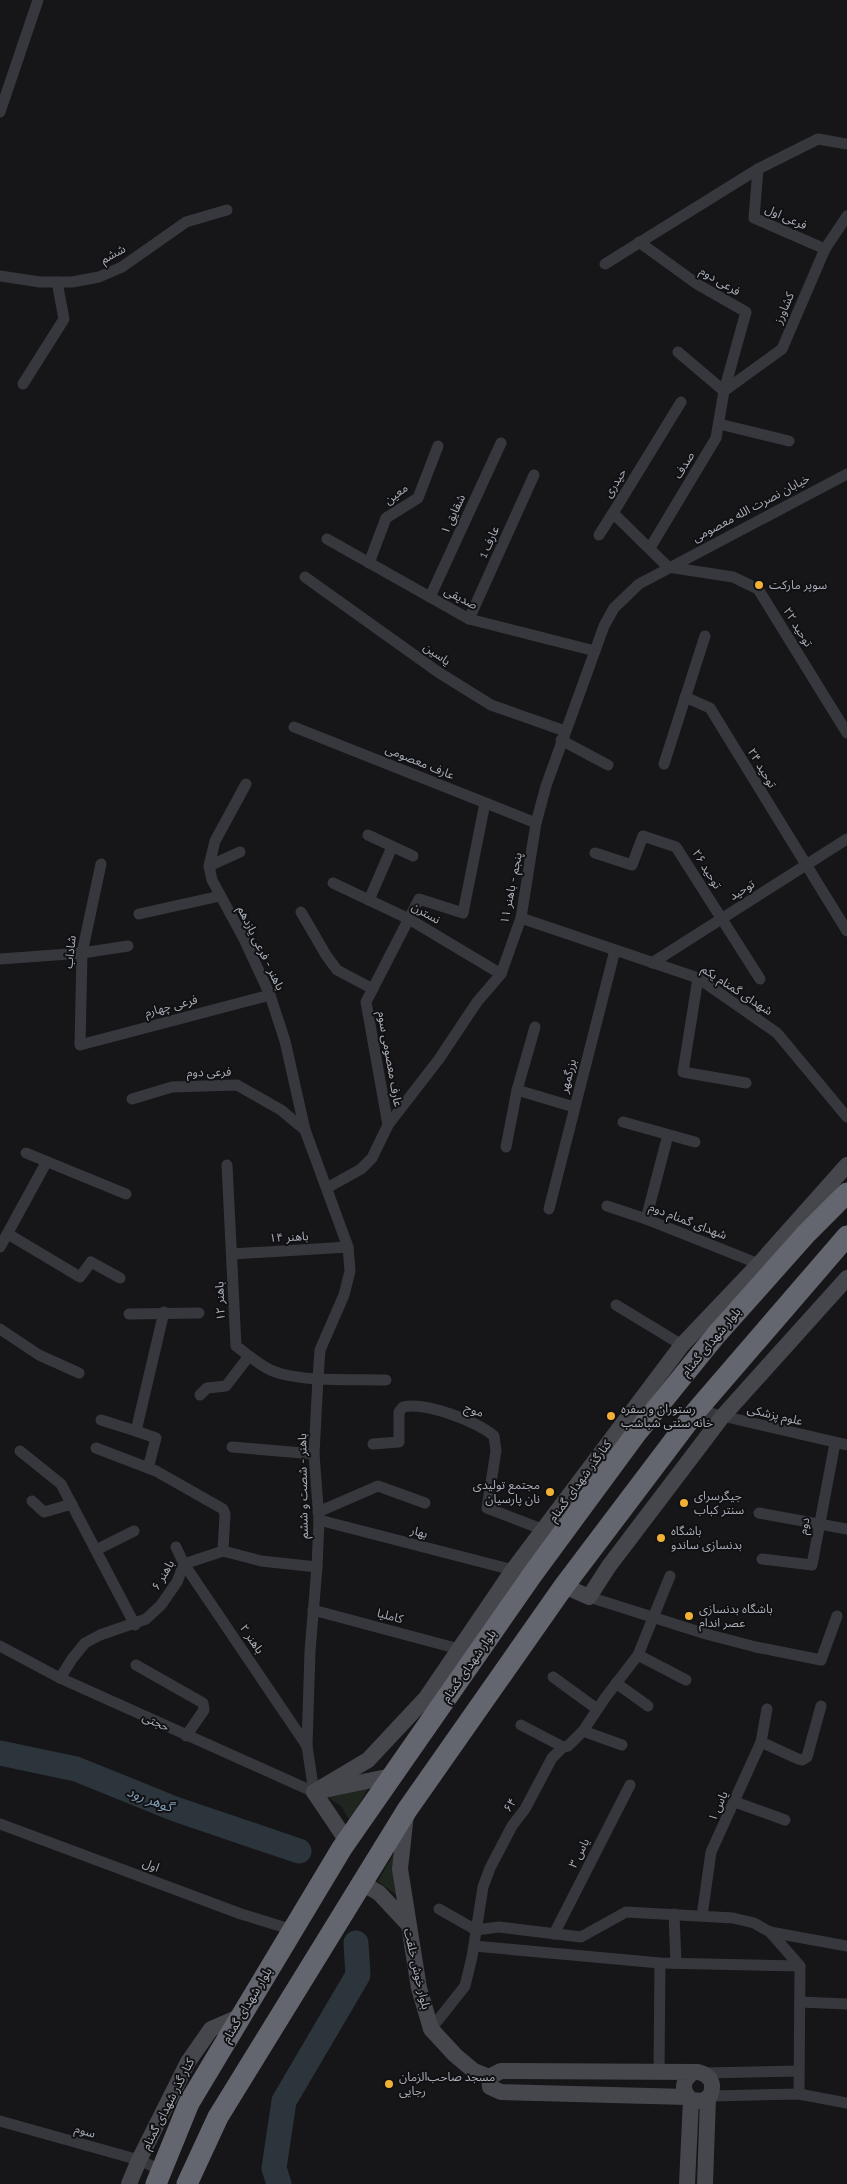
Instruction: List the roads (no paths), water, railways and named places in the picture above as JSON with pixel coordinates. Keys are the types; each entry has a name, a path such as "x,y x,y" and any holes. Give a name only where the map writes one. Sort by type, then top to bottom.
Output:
{"highway":[{"name":"بلوار شهدای گمنام","path":"158,2177 189,2103 347,1841 419,1738 491,1619 716,1335 806,1234 844,1197"},
{"path":"187,2184 218,2118 360,1882 407,1810 564,1586 697,1410 847,1236"}],"street":[{"path":"0,112 38,0"},
{"path":"605,264 758,169 818,139 845,143"},
{"name":"فرعی اول","path":"758,169 754,218 825,249"},
{"name":"ششم","path":"0,276 40,282 99,277 122,267 186,222 227,210"},
{"name":"کشاورز","path":"724,391 782,349 825,249 847,216"},
{"name":"فرعی دوم","path":"639,242 697,284 746,312 724,391"},
{"path":"23,384 64,319 57,282"},
{"path":"678,352 724,391"},
{"name":"صدف","path":"650,548 716,438 724,391"},
{"name":"حیدری","path":"668,567 613,513 681,402"},
{"path":"719,424 789,441"},
{"name":"شقایق ۱","path":"430,597 501,443"},
{"name":"معین","path":"369,563 386,518 418,498 438,446"},
{"name":"خیابان نصرت الله معصومی","path":"668,567 847,474"},
{"name":"عارف 1","path":"469,619 534,475"},
{"path":"599,535 613,513"},
{"name":"صدیقی","path":"327,539 469,619 594,651"},
{"name":"پنجم - باهنر ۱۱","path":"328,1188 361,1169 366,1164 380,1143 388,1125 439,1059 477,1002 501,974 521,918 536,823 563,735 604,626 614,608 639,584 668,567"},
{"name":"توحید ۲۲","path":"668,567 733,577 758,589 847,733"},
{"name":"یاسین","path":"305,577 438,672 492,705 563,735 608,765"},
{"path":"664,764 704,636"},
{"name":"توحید ۲۴","path":"685,697 710,708 847,931"},
{"name":"عارف معصومی","path":"294,727 536,823"},
{"path":"209,866 215,841 246,784"},
{"name":"عارف معصومی سوم","path":"388,1125 366,1002 419,900 463,913 485,803"},
{"path":"368,835 413,856"},
{"name":"توحید ۲۶","path":"595,853 632,865 643,836 676,847 722,919"},
{"name":"توحید","path":"652,963 847,840"},
{"path":"369,900 392,847"},
{"path":"209,866 240,852"},
{"name":"شاداب","path":"80,1044 82,954 101,864"},
{"name":"باهنر - فرعی یازدهم","path":"209,866 212,880 244,939 270,995 285,1041 305,1130 328,1188"},
{"name":"نسترن","path":"333,883 409,919 501,974"},
{"path":"139,914 220,896"},
{"path":"301,912 337,970 373,989"},
{"name":"شهدای گمنام یکم","path":"521,918 698,978 777,1033 847,1117"},
{"path":"722,919 760,979"},
{"path":"0,960 82,954 128,946"},
{"name":"بزرگمهر","path":"549,1208 615,950"},
{"path":"698,978 683,1072 746,1083"},
{"name":"فرعی چهارم","path":"80,1044 270,995"},
{"path":"506,1147 517,1090 535,1027"},
{"name":"فرعی دوم","path":"132,1099 172,1087 237,1085 281,1110 305,1130"},
{"path":"517,1090 574,1107"},
{"path":"623,1122 695,1142"},
{"path":"646,1219 668,1135"},
{"path":"26,1153 46,1163 126,1194"},
{"path":"0,1247 46,1163"},
{"name":"باهنر ۱۲","path":"227,1165 236,1346 258,1363 281,1374 318,1378 386,1380"},
{"path":"806,1210 844,1197 845,1167"},
{"name":"کنارگذر شهدای گمنام","path":"314,1792 368,1760 426,1698 459,1649 491,1619 513,1570 628,1414 682,1345 845,1167"},
{"name":"باهنر - شصت و ششم","path":"314,1792 307,1746 313,1610 317,1567 318,1516 314,1454 318,1378 320,1350 349,1282 348,1247 328,1188"},
{"name":"شهدای گمنام دوم","path":"607,1206 646,1219 758,1264"},
{"path":"8,1234 80,1277 91,1262 120,1278"},
{"name":"باهنر ۱۴","path":"232,1254 348,1247"},
{"path":"589,1597 609,1566 722,1417 847,1278"},
{"path":"616,1305 682,1345"},
{"path":"136,1431 164,1312"},
{"path":"129,1314 199,1313"},
{"path":"0,1329 39,1355 79,1373"},
{"path":"200,1395 206,1388 226,1386 250,1356"},
{"name":"موج","path":"373,1444 399,1442 399,1412 403,1407 411,1405 434,1410 483,1427 494,1436 496,1451 487,1508 544,1530"},
{"name":"علوم پزشکی","path":"697,1410 847,1445"},
{"path":"101,1420 156,1438 148,1468"},
{"name":"دوم","path":"762,1559 812,1565 834,1443"},
{"path":"232,1447 314,1454"},
{"path":"96,1448 148,1468 223,1509 225,1514 223,1551 261,1561 317,1567"},
{"path":"20,1451 61,1484 135,1625"},
{"path":"318,1516 378,1486 425,1503"},
{"path":"32,1501 44,1512 72,1504"},
{"path":"759,1513 847,1529"},
{"name":"بهار","path":"318,1516 513,1570"},
{"path":"96,1550 134,1531"},
{"name":"باهنر ۲","path":"176,1547 184,1564 307,1746"},
{"name":"باهنر ۶","path":"60,1678 85,1643 100,1635 146,1620 161,1605 177,1582 184,1564 223,1551"},
{"name":"۶۴","path":"432,2029 465,1986 474,1946 483,1887 490,1868 512,1826 525,1809 552,1758 563,1747 568,1746 583,1730 638,1655 670,1576"},
{"path":"564,1586 589,1597 756,1647 821,1660 837,1616"},
{"name":"کاملیا","path":"313,1610 459,1649"},
{"name":"حجتی","path":"0,1646 60,1678 314,1792"},
{"path":"638,1655 686,1680"},
{"path":"136,1665 203,1703 204,1710 186,1736"},
{"path":"553,1677 597,1709"},
{"path":"616,1683 648,1706"},
{"path":"419,1738 426,1698"},
{"path":"761,1742 802,1760 807,1756 821,1706"},
{"name":"یاس ۱","path":"702,1916 711,1852 761,1742 767,1709"},
{"path":"521,1725 563,1747"},
{"path":"583,1730 622,1744"},
{"path":"347,1841 314,1792 392,1776"},
{"name":"یاس ۳","path":"554,1934 630,1785"},
{"path":"735,1802 785,1820"},
{"path":"407,1810 400,1869 407,1924"},
{"name":"اول","path":"0,1824 241,1914 293,1930"},
{"name":"بلوار خوش خلقت","path":"360,1882 379,1894 407,1924 419,1988 432,2029 461,2061 474,2071 489,2077 490,2087 501,2092 689,2098"},
{"path":"439,1909 476,1930 499,1927 581,1937 626,1912 674,1914 732,1918 754,1923 770,1932 847,1946"},
{"path":"674,1914 676,1963"},
{"path":"770,1932 800,1966 799,2094"},
{"path":"579,1956 581,1937"},
{"path":"474,1946 660,1963 800,1966"},
{"path":"659,2072 660,1963"},
{"path":"800,2002 847,2004"},
{"name":"کنار گذر شهدای گمنام","path":"129,2184 138,2160 188,2062 212,2029 241,2016"},
{"path":"489,2077 501,2070 698,2073 799,2071"},
{"path":"698,2073 712,2083 709,2097 705,2184"},
{"path":"687,2184 689,2098 684,2091 684,2084 686,2078 698,2073"},
{"path":"689,2098 703,2101 709,2097 799,2094 847,2103"},
{"name":"سوم","path":"0,2121 138,2160 158,2177"}],"waterway":[{"name":"گوهر رود","path":"0,1753 76,1769 175,1809 299,1851"},
{"name":"گوهر رود","path":"279,2184 274,2168 284,2101 358,1975 356,1943"}],"place":[{"name":"سوپر مارکت","path":"759,585"},
{"name":"رستوران و سفره خانه سنتی شباشب","path":"611,1416"},
{"name":"مجتمع تولیدی نان پارسیان","path":"550,1492"},
{"name":"جیگرسرای سنتر کباب","path":"684,1503"},
{"name":"باشگاه بدنسازی ساندو","path":"661,1538"},
{"name":"باشگاه بدنسازی عصر اندام","path":"689,1616"},
{"name":"مسجد صاحب‌الزمان رجایی","path":"389,2084"}]}
